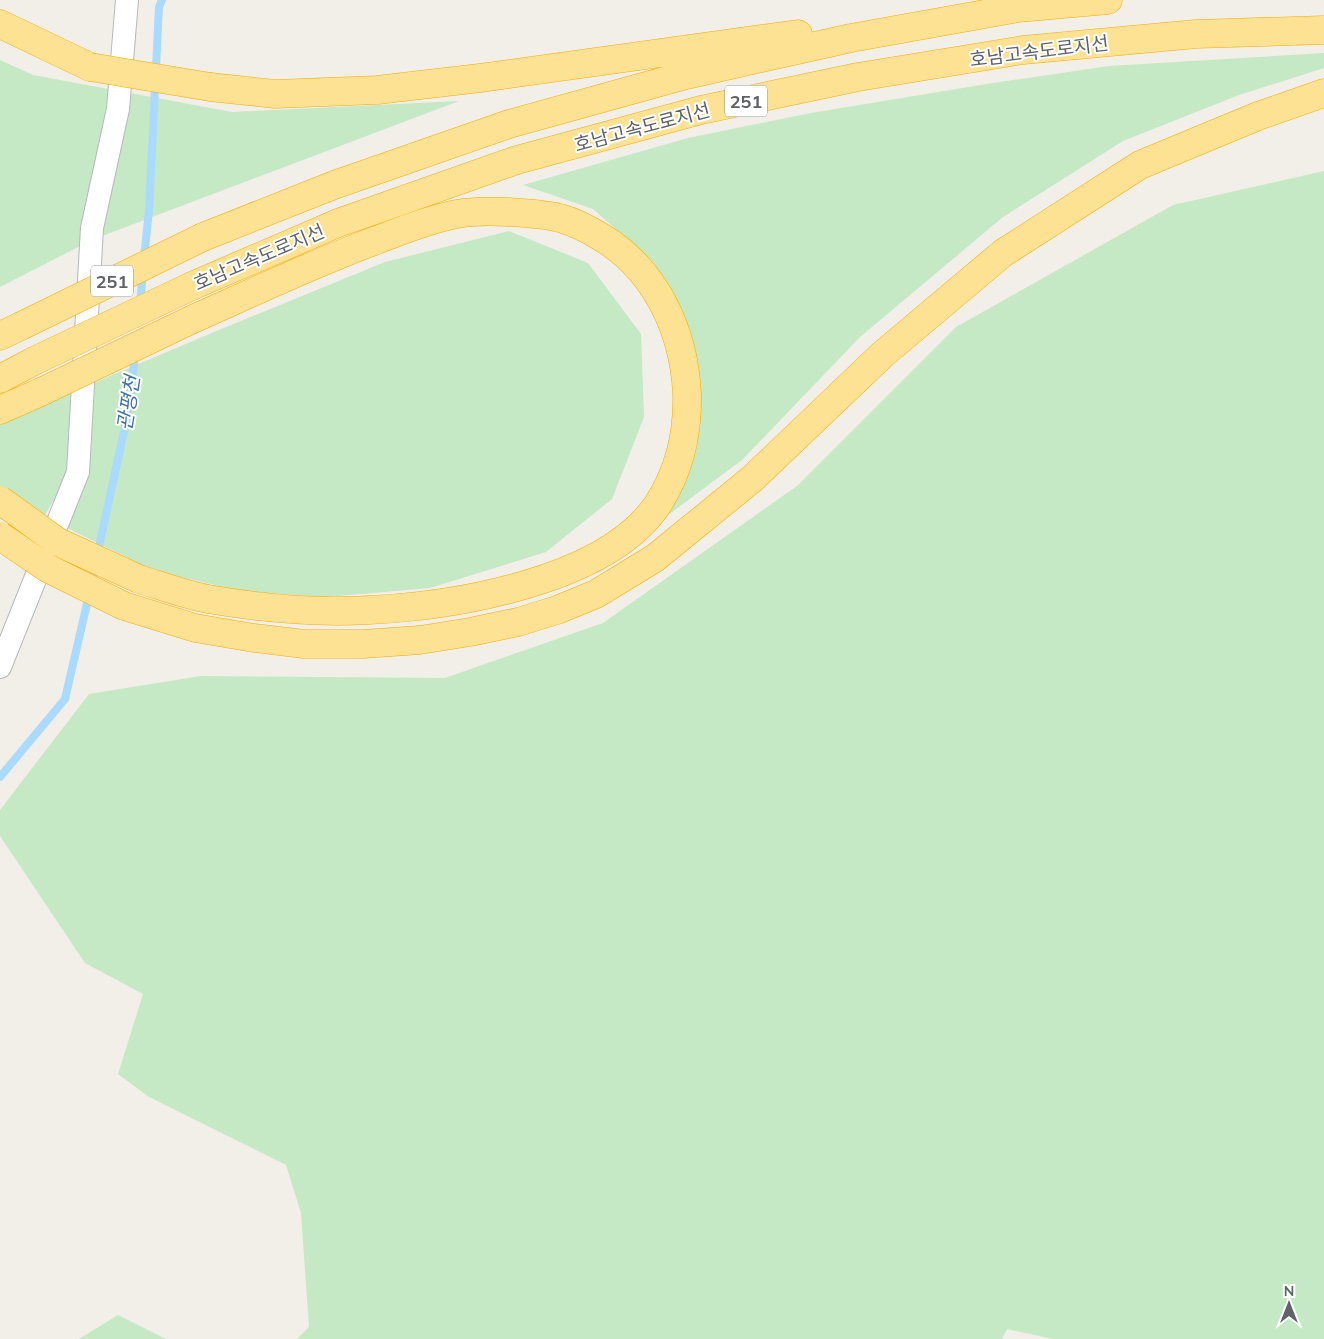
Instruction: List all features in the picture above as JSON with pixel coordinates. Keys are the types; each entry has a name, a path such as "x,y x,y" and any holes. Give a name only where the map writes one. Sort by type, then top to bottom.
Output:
{"highway":[{"name":"호남고속도로지선","path":"11,331 203,237 334,184 518,121 686,75 851,38 1018,8 1108,0"},
{"path":"0,24 90,67 210,87 275,94 377,90 480,78 794,34 1018,8"},
{"name":"호남고속도로지선","path":"0,380 194,285 338,223 517,160 701,110 858,77 1023,50 1196,34 1324,30"},
{"path":"0,536 46,568 124,606 195,628 254,638 304,644 363,644 420,640 518,622 557,610 596,594 655,558 752,479 882,355 1003,253 1140,165 1258,116 1324,93"},
{"path":"0,410 44,391 193,319 345,252 400,231 456,214 492,211 528,213 562,219 588,229 614,245 640,269 658,292 673,321 686,376 687,406 684,446 672,479 656,506 638,528 590,561 550,577 512,588 420,607 317,610 205,599 139,579 58,542 0,500"}],"street":[{"path":"0,667 78,472 92,228 118,109 127,0"}],"green space":[{"path":"1324,53 1324,68 1239,95 1123,141 1003,217 860,337 742,460 660,521 688,331 654,263 593,209 523,185 688,138 811,113 993,83 1109,66"},
{"path":"0,60 33,75 232,112 459,101 94,239 0,287"},
{"path":"1324,171 1324,1339 1053,1339 1007,1329 1002,1339 297,1339 309,1327 301,1213 286,1165 149,1097 118,1074 143,994 85,963 0,836 0,810 89,694 201,676 445,678 603,623 797,486 956,327 1173,205"},
{"path":"509,231 588,263 641,334 644,417 612,499 546,552 430,588 326,597 241,591 155,571 65,527 89,385 385,262"},
{"path":"75,382 70,471 44,517 0,488 0,418"},
{"path":"118,1315 166,1339 79,1339"}],"waterway":[{"name":"관평천","path":"144,258 149,210 159,7 162,0"},
{"name":"관평천","path":"140,303 143,272"},
{"name":"관평천","path":"91,584 129,408 135,354"},
{"name":"관평천","path":"0,777 65,699 89,595"}]}
